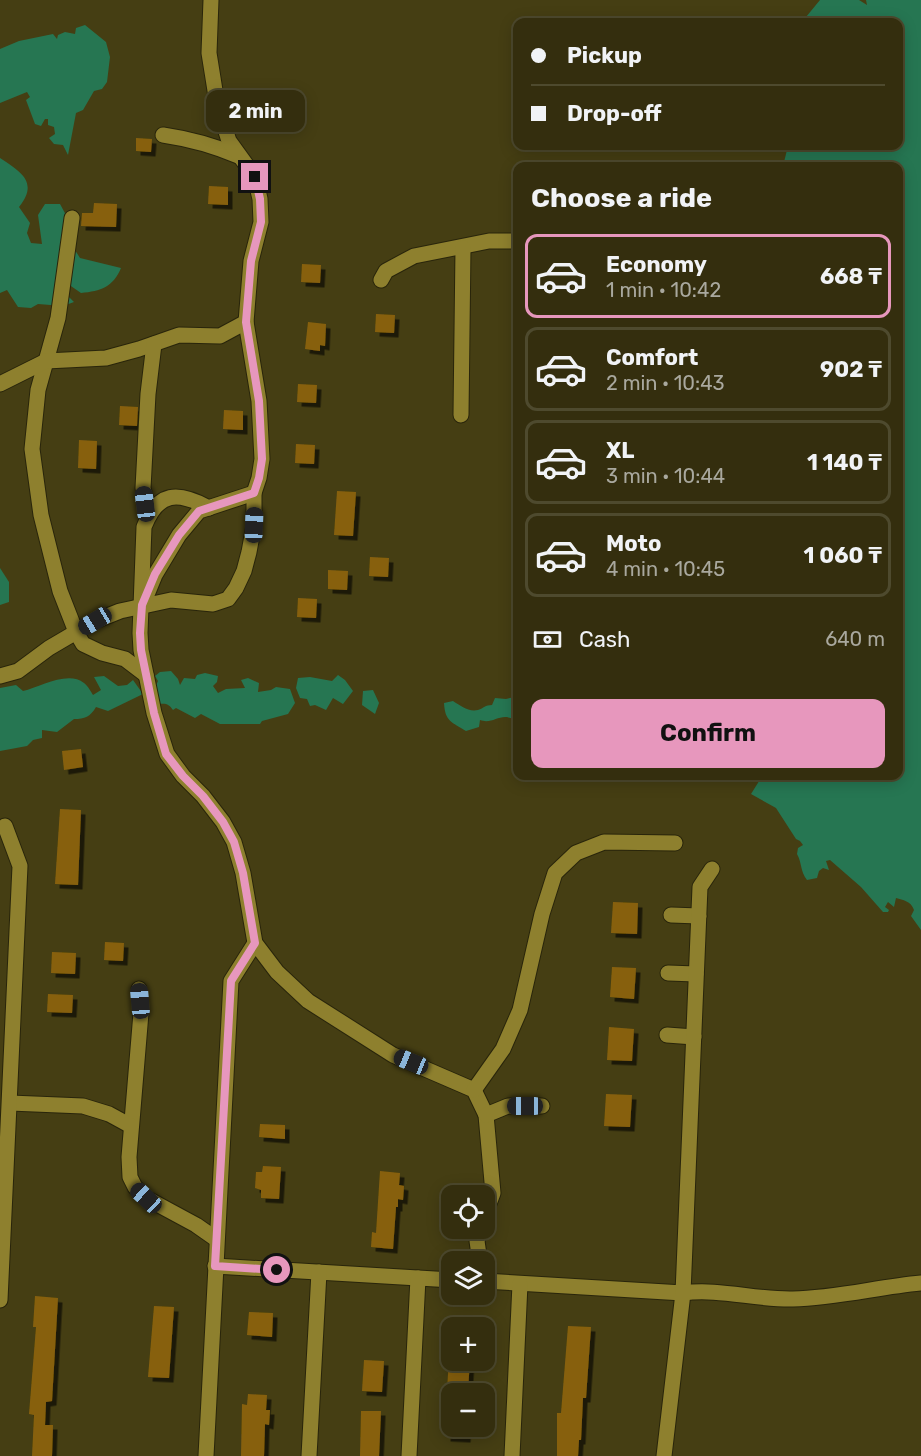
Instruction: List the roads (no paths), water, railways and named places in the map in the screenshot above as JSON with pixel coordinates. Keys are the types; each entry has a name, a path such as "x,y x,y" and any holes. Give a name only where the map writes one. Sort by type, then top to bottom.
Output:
{"street":[{"path":"0,676 18,671 95,621 120,611 171,600 213,604 228,599 236,588 249,552 254,525 254,493 262,459 259,401 246,322 251,261 261,222 260,199 255,177 229,141 217,103 208,53 211,0"},
{"path":"163,135 216,146 241,158"},
{"path":"72,218 58,318 38,390 32,449 41,515 60,591 76,633 83,644 102,653 125,659 146,675"},
{"path":"381,280 386,271 414,256 489,241 513,241"},
{"path":"461,415 463,248"},
{"path":"0,384 46,361 106,358 179,334 220,336 246,322"},
{"path":"149,515 143,488 148,394 154,344"},
{"path":"142,605 155,574 179,535 199,511 254,493"},
{"path":"209,508 190,498 177,496 155,506 144,527 140,633 146,675 166,754 210,804 234,842 243,873 255,943 277,972 308,1001 393,1055 474,1090 486,1114 492,1185"},
{"path":"0,1300 20,866 5,826"},
{"path":"474,1090 503,1049 520,1010 542,914 555,873 576,853 604,842 675,843"},
{"path":"664,1456 683,1293 700,887 712,869"},
{"path":"671,915 699,916"},
{"path":"206,1456 231,981 255,943"},
{"path":"668,973 696,974"},
{"path":"139,989 141,1013 129,1177 146,1198 196,1225 216,1239"},
{"path":"667,1035 694,1037"},
{"path":"10,1103 83,1106 109,1114 131,1126"},
{"path":"486,1114 508,1106 542,1106"},
{"path":"215,1266 441,1279"},
{"path":"309,1456 319,1272"},
{"path":"409,1456 418,1278"},
{"path":"495,1282 683,1293 703,1290 790,1299 842,1296 921,1283"},
{"path":"512,1456 520,1284"}]}
